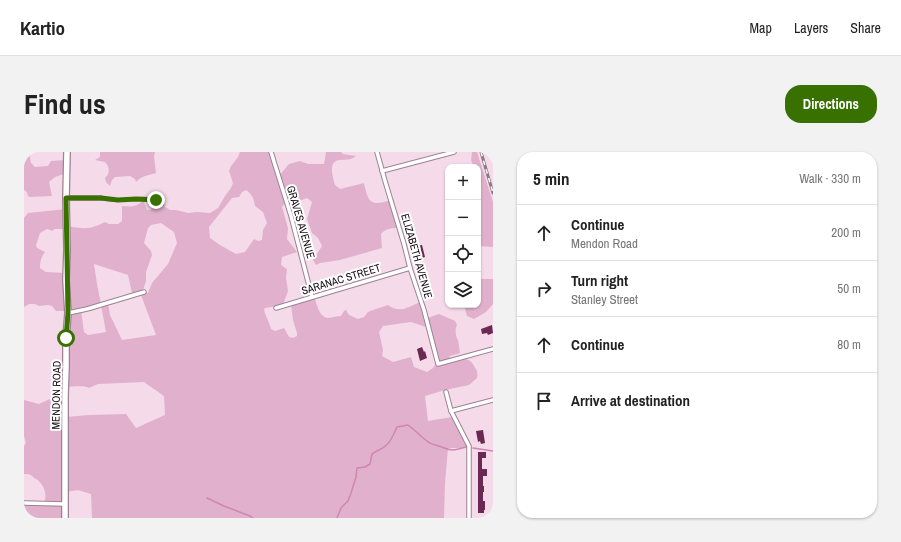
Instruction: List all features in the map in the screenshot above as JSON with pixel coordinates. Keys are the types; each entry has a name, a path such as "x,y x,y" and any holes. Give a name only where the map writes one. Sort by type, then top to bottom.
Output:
{"street":[{"name":"MENDON ROAD","path":"64,518 66,338 68,313 66,198 67,152"},
{"name":"GRAVES AVENUE","path":"271,152 291,216 312,297"},
{"name":"ELIZABETH AVENUE","path":"377,152 410,268 424,310 438,364 493,349"},
{"path":"382,171 454,152"},
{"path":"66,198 101,198"},
{"name":"SARANAC STREET","path":"276,308 410,268"},
{"path":"68,313 87,309 144,292"},
{"path":"446,392 451,411 469,446 469,518"},
{"path":"451,411 493,400"},
{"path":"24,503 65,504"}],"lane":[{"path":"101,198 118,200 147,199 156,200 162,204"}],"shaded area":[{"path":"24,152 29,152 31,163 35,167 48,166 51,161 65,160 64,174 55,177 49,182 52,196 30,197 24,190"},
{"path":"100,152 155,152 156,173 143,177 136,182 135,179 130,176 115,177 110,186 106,182 105,178 109,172 107,164 105,162 95,160 100,157"},
{"path":"240,152 271,152 278,177 289,164 300,161 308,164 324,164 326,152 341,152 343,154 356,156 354,158 340,160 333,163 332,174 335,185 340,189 364,183 369,199 374,203 391,200 400,228 387,229 381,234 382,248 316,265 313,260 322,246 318,238 312,233 307,219 312,202 307,198 294,203 286,202 282,207 288,228 287,239 297,252 282,257 281,265 287,269 286,278 288,291 283,305 265,308 264,310 271,329 275,331 284,328 289,337 293,338 297,336 297,333 291,305 316,296 317,298 315,299 319,310 324,317 327,318 341,316 346,310 349,315 358,319 364,317 368,312 388,305 396,309 404,309 420,302 427,318 439,314 455,321 457,325 456,334 460,353 449,357 452,359 465,359 471,361 477,370 477,378 469,385 425,396 428,421 452,417 469,448 448,448 444,518 92,518 91,494 78,490 65,492 65,518 24,518 24,503 44,503 45,495 44,488 40,482 31,475 24,474 24,446 26,443 24,436 24,400 39,404 52,398 58,393 65,392 66,417 126,414 136,428 165,415 164,396 144,382 98,384 89,388 80,386 66,387 66,311 56,311 52,306 48,305 39,306 29,304 24,307 24,218 28,213 66,209 68,226 86,228 105,222 109,224 118,224 122,221 122,206 134,206 143,200 147,210 151,210 154,201 158,198 165,207 170,210 188,213 210,213 218,208 231,188 233,183 229,171","holes":["246,190 250,193 255,206 263,212 267,223 263,230 262,240 258,241 254,239 245,252 236,254 210,238 209,227 232,198 239,197 242,192","161,223 174,232 177,243 168,264 152,283 148,293 141,295 156,335 122,340 110,315 108,303 101,304 94,264 128,275 132,293 143,290 146,281 146,272 152,255 151,251 144,243 148,228 151,225","47,229 53,231 54,229 67,229 65,273 46,272 40,268 41,260 45,252 37,248 36,245 40,233","101,305 106,332 88,335 84,332 81,310","411,322 429,328 438,361 433,368 427,372 414,367 411,357 393,362 382,356 383,350 379,332 383,326"]},
{"path":"472,152 477,152 481,164 473,164 471,160"},
{"path":"481,164 493,202 493,247 481,246"},
{"path":"481,279 493,279 493,304 486,312 474,319 467,316 465,308 481,308"}],"building":[{"path":"422,245 425,257 419,259 416,246"},
{"path":"492,325 493,333 488,335 487,333 482,334 481,329"},
{"path":"422,347 427,358 420,361 417,349"},
{"path":"483,430 485,443 481,444 480,441 478,442 476,431"},
{"path":"478,452 486,452 486,458 482,458 482,469 487,469 487,476 483,476 483,501 485,501 484,513 478,513"}],"waterway":[{"path":"337,518 341,508 348,501 356,477 357,468 365,467 370,464 372,454 389,443 397,427 408,425 430,443 447,449 455,450 466,447"},
{"path":"473,448 493,451"},
{"path":"207,498 253,518"}],"railway":[{"path":"481,152 493,193"}],"route":[{"path":"66,338 68,313 66,280 66,198 156,200"}]}
